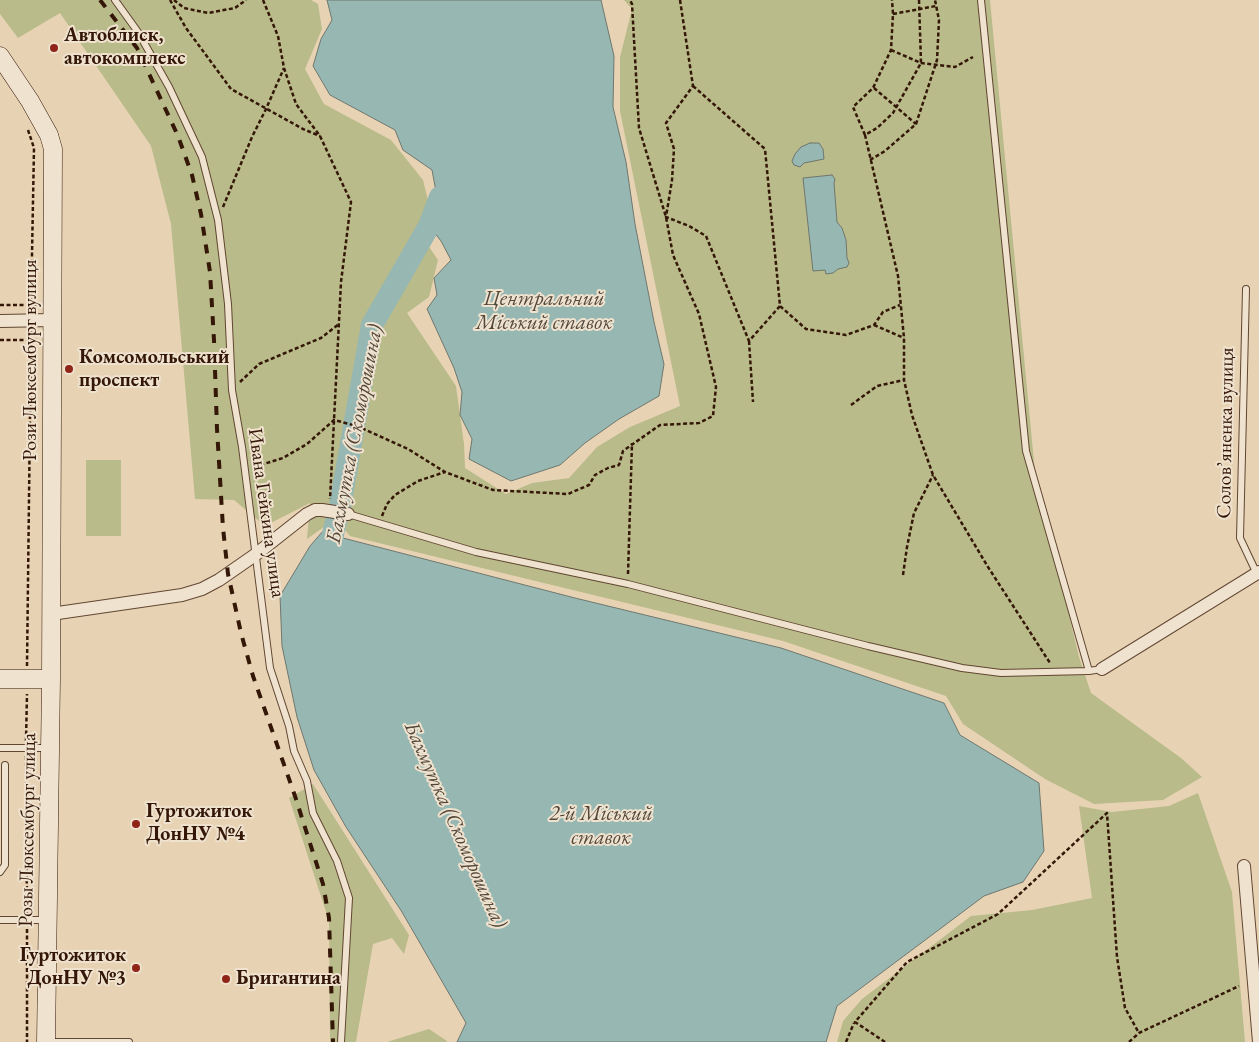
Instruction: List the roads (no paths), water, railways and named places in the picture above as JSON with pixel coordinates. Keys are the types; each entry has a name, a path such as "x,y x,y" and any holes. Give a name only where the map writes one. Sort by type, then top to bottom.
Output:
{"street":[{"name":"Рози Люксембург вулиця","path":"0,56 30,100 52,142 52,679"},
{"path":"0,321 31,320 52,313"},
{"path":"51,614 182,595 219,580 315,510 329,510 348,514"},
{"path":"1102,669 1258,573"},
{"path":"0,679 52,679"},
{"name":"Розы Люксембург улица","path":"46,1042 52,679"},
{"path":"1244,866 1259,1042"}],"lane":[{"name":"Ивана Гейкина улица","path":"115,0 138,32 169,87 202,157 218,220 228,304 232,390 245,470 270,668 289,726 294,751 307,781 313,814 337,861 349,898 341,1042"},
{"path":"981,0 1026,451 1089,672"},
{"name":"Солов’яненка вулиця","path":"1246,289 1240,538 1258,573"},
{"path":"348,514 476,552 628,584 868,646 962,668 1001,673 1089,672 1102,669"},
{"path":"0,748 50,748"},
{"path":"0,872 5,865 5,765"},
{"path":"0,920 48,920"},
{"path":"46,1042 129,1042"}],"water":[{"name":"Центральний Міський ставок","path":"327,0 601,0 614,56 613,107 626,162 635,224 664,364 659,396 619,419 585,443 560,465 511,481 469,459 472,439 460,415 462,392 454,368 427,309 437,295 434,278 451,260 441,241 426,222 437,197 432,170 403,150 395,130 330,95 313,66 321,39 332,20"},
{"path":"810,143 819,143 823,149 824,159 804,163 800,167 794,165 792,161 795,154 801,147"},
{"path":"832,175 835,179 837,222 842,228 846,240 849,263 847,267 826,274 825,270 813,271 803,178"},
{"name":"2-й Міський ставок","path":"337,522 343,538 575,598 781,648 944,703 960,735 1039,783 1044,851 1023,882 984,896 837,1006 826,1042 457,1042 466,1023 402,912 346,827 314,770 297,717 282,646 280,596 310,546 330,523"}],"waterway":[{"name":"Бахмутка (Скоморошина)","path":"332,551 333,534 340,506 372,325 429,226 440,197"}],"railway":[{"path":"100,0 137,48 178,136 192,175 201,214 210,272 217,429 223,528 228,574 253,676 295,796 323,884 329,918 333,1042"}],"place":[{"name":"Автоблиск, автокомплекс","path":"54,48"},
{"name":"Комсомольський проспект","path":"69,369"},
{"name":"Гуртожиток ДонНУ №4","path":"136,824"},
{"name":"Гуртожиток ДонНУ №3","path":"136,968"},
{"name":"Бригантина","path":"226,979"}]}
